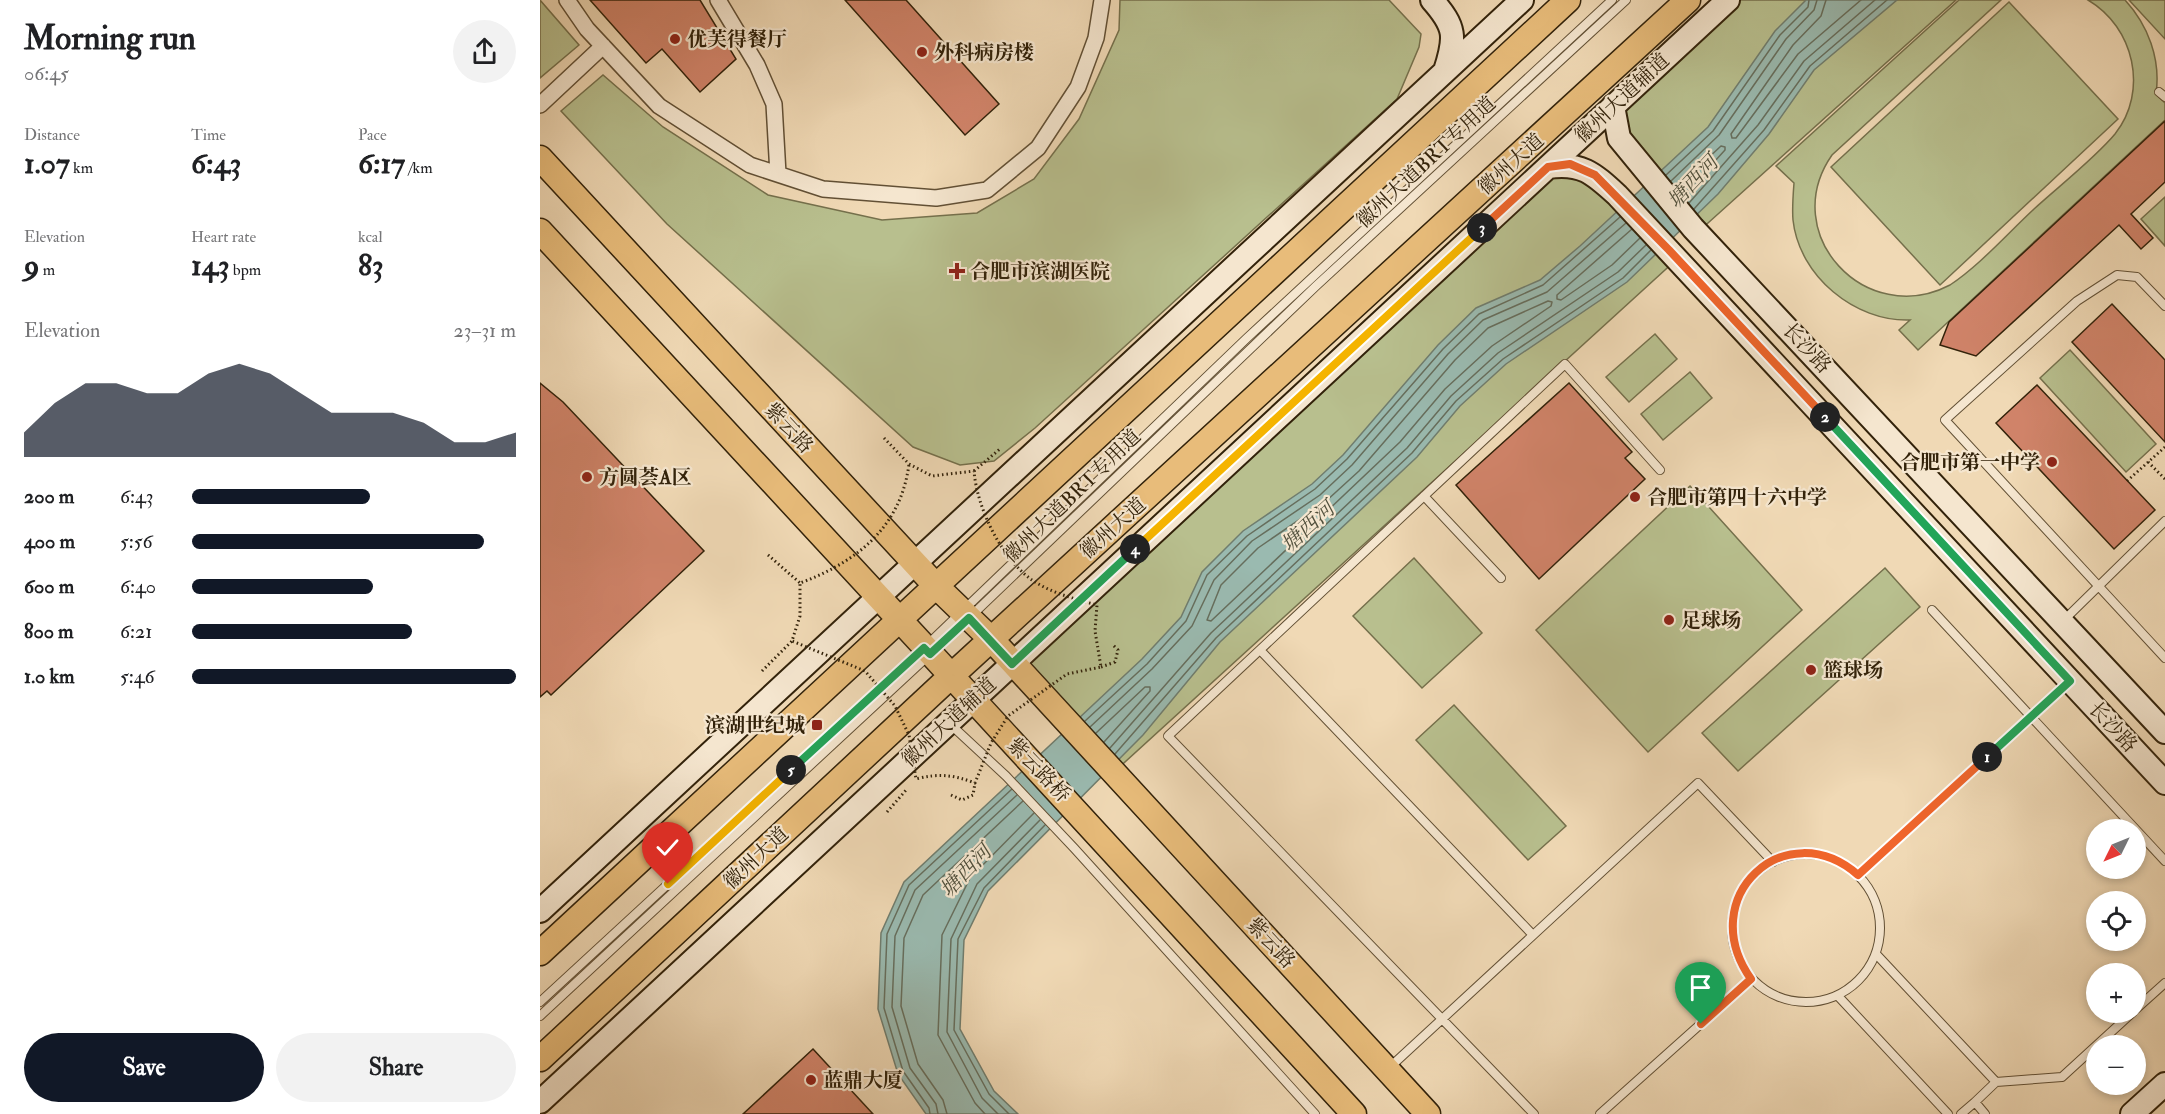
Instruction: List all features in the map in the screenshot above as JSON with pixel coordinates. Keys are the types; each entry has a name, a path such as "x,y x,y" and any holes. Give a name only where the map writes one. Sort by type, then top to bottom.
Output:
{"main road":[{"path":"540,953 1568,0"},
{"name":"徽州大道","path":"540,1059 951,677 1688,0"},
{"name":"紫云路","path":"540,158 936,586 992,640 1428,1114"},
{"path":"540,231 973,700"},
{"name":"紫云路桥","path":"973,700 1076,808 1354,1114"}],"street":[{"path":"567,0 603,46 658,106 750,165 823,189 936,198 987,189 1038,148 1078,87 1096,38 1102,0"},
{"path":"718,0 757,65 774,104 778,174"},
{"path":"1432,0 1453,29 1452,47 1445,71"},
{"path":"540,911 1522,0"},
{"name":"徽州大道辅道","path":"540,1102 1728,0"},
{"path":"540,105 603,46"},
{"name":"长沙路","path":"1613,106 1619,138 1693,228 2165,732"},
{"name":"长沙路","path":"1548,167 1570,164 1595,175 1617,195 2165,783"},
{"path":"2132,1114 2165,1084"}],"lane":[{"name":"徽州大道BRT专用道","path":"966,615 1247,338 1612,0"},
{"name":"徽州大道BRT专用道","path":"540,1002 927,651 1316,286 1626,0"},
{"path":"2165,306 2137,277 2117,275 2077,301 1945,420 2165,658"},
{"path":"1533,1114 1168,736 1565,364 1660,470"},
{"path":"1424,496 1501,578"},
{"path":"2062,622 2165,521"},
{"path":"1932,610 2165,861"},
{"path":"1260,650 1532,934"},
{"name":"徽州大道BRT专用道","path":"540,1016 927,651"},
{"path":"1858,875 2070,681"},
{"path":"949,723 1006,776 1074,848 1315,1114"},
{"path":"1387,1070 1698,783 1773,862"},
{"path":"1802,854 1815,854 1837,861 1858,875 1865,883 1878,911 1881,929 1876,954 1864,976 1838,996 1821,1001 1796,1002 1771,994 1751,979 1734,946 1731,934 1733,910 1743,888 1758,870 1773,862 1802,854"},
{"path":"1876,954 1996,1082"},
{"path":"1600,1114 1751,979"},
{"path":"2146,1000 2165,983"},
{"path":"1838,996 1948,1114"},
{"path":"1961,1114 1996,1082 2062,1077 2121,1023"},
{"path":"1975,1102 1985,1114"}],"path":[{"path":"884,438 909,464 932,476 974,471 1001,448"},
{"path":"2127,482 2165,447"},
{"path":"2148,462 2165,479"},
{"path":"800,583 828,572 861,553 891,517 906,488 909,464"},
{"path":"974,471 976,488 985,518 1005,550 1031,579 1060,594 1097,605 1095,631 1101,667"},
{"path":"762,671 792,641 800,616 800,583 768,555"},
{"path":"792,641 865,671 895,706 909,735 916,779"},
{"path":"951,795 962,800 973,795 975,783 991,743 1008,716 1060,678 1115,662 1118,650 1112,644"},
{"path":"887,812 916,779 933,775 953,775 975,783"}],"green space":[{"path":"540,0 579,45 540,78"},
{"name":"合肥市滨湖医院","path":"1120,0 1389,0 1421,34 1419,47 1397,99 1035,428 994,461 960,465 913,447 667,224 561,111 603,75 663,127 768,195 882,220 977,213 1034,179 1079,119 1119,30"},
{"path":"1728,0 1956,0 1698,232 1644,169 1613,106"},
{"path":"1959,0 2001,0 1832,155 1818,185 1815,215 1823,242 1839,266 1861,284 1888,294 1919,295 1950,285 1983,259 2115,134 2132,99 2134,80 2132,61 2126,43 2116,26 2104,12 2088,0 2125,0 2140,20 2154,55 2156,94 2165,103 2165,120 1918,350 1899,330 1910,320 1889,319 1869,313 1833,292 1818,277 1806,260 1797,240 1793,220 1794,183 1776,166"},
{"path":"2129,0 2165,0 2165,39"},
{"path":"2009,2 2118,119 1940,285 1831,167"},
{"path":"1570,164 1677,259 1114,772 1012,664 1548,167"},
{"path":"2165,197 2165,246 2141,219"},
{"path":"1655,334 1677,359 1629,402 1606,377"},
{"path":"2070,350 2156,444 2126,472 2040,378"},
{"path":"1690,372 1712,398 1663,440 1641,414"},
{"name":"足球场","path":"1690,486 1802,610 1648,752 1536,630"},
{"path":"1414,558 1482,633 1422,688 1353,616"},
{"name":"篮球场","path":"1885,568 1920,607 1738,771 1702,733"},
{"path":"1454,705 1566,826 1528,860 1416,740"}],"water":[{"name":"塘西河","path":"1806,0 1897,0 1814,70 1769,134 1718,194 1627,282 1506,364 1460,406 1417,457 1220,642 1143,735 988,891 964,940 960,1029 994,1091 1018,1114 926,1114 898,1074 878,1009 881,933 904,882 1142,659 1181,617 1202,572 1243,531 1312,484 1343,455 1438,345 1476,308 1540,280 1708,127 1775,31"}],"building":[{"name":"优芙得餐厅","path":"590,0 700,0 736,59 700,92 662,49 646,63"},
{"name":"外科病房楼","path":"845,0 906,0 999,104 965,135"},
{"path":"2165,121 2165,182 2131,214 2153,238 2141,249 2119,225 1976,356 1940,345 1949,322"},
{"path":"2112,304 2165,360 2165,442 2072,342"},
{"name":"方圆荟A区","path":"540,383 563,402 704,551 551,695 547,691 540,697"},
{"path":"1569,383 1632,452 1625,458 1645,479 1539,579 1456,485"},
{"path":"2037,385 2155,510 2114,549 1996,423"},
{"name":"蓝鼎大厦","path":"813,1049 873,1114 743,1114"}],"place":[{"name":"优芙得餐厅","path":"675,39"},
{"name":"外科病房楼","path":"922,52"},
{"name":"合肥市滨湖医院","path":"957,271"},
{"name":"合肥市第一中学","path":"2052,462"},
{"name":"方圆荟A区","path":"587,477"},
{"name":"合肥市第四十六中学","path":"1635,497"},
{"name":"足球场","path":"1669,620"},
{"name":"篮球场","path":"1811,670"},
{"name":"滨湖世纪城","path":"817,725"},
{"name":"蓝鼎大厦","path":"811,1080"}],"route":[{"path":"668,884 924,648 930,654 969,618 1012,664 1548,167 1570,164 1595,175 1617,195 2070,681 1858,875 1837,861 1815,854 1779,858 1758,870 1737,899 1733,910 1731,934 1737,957 1751,979 1701,1024"}]}
